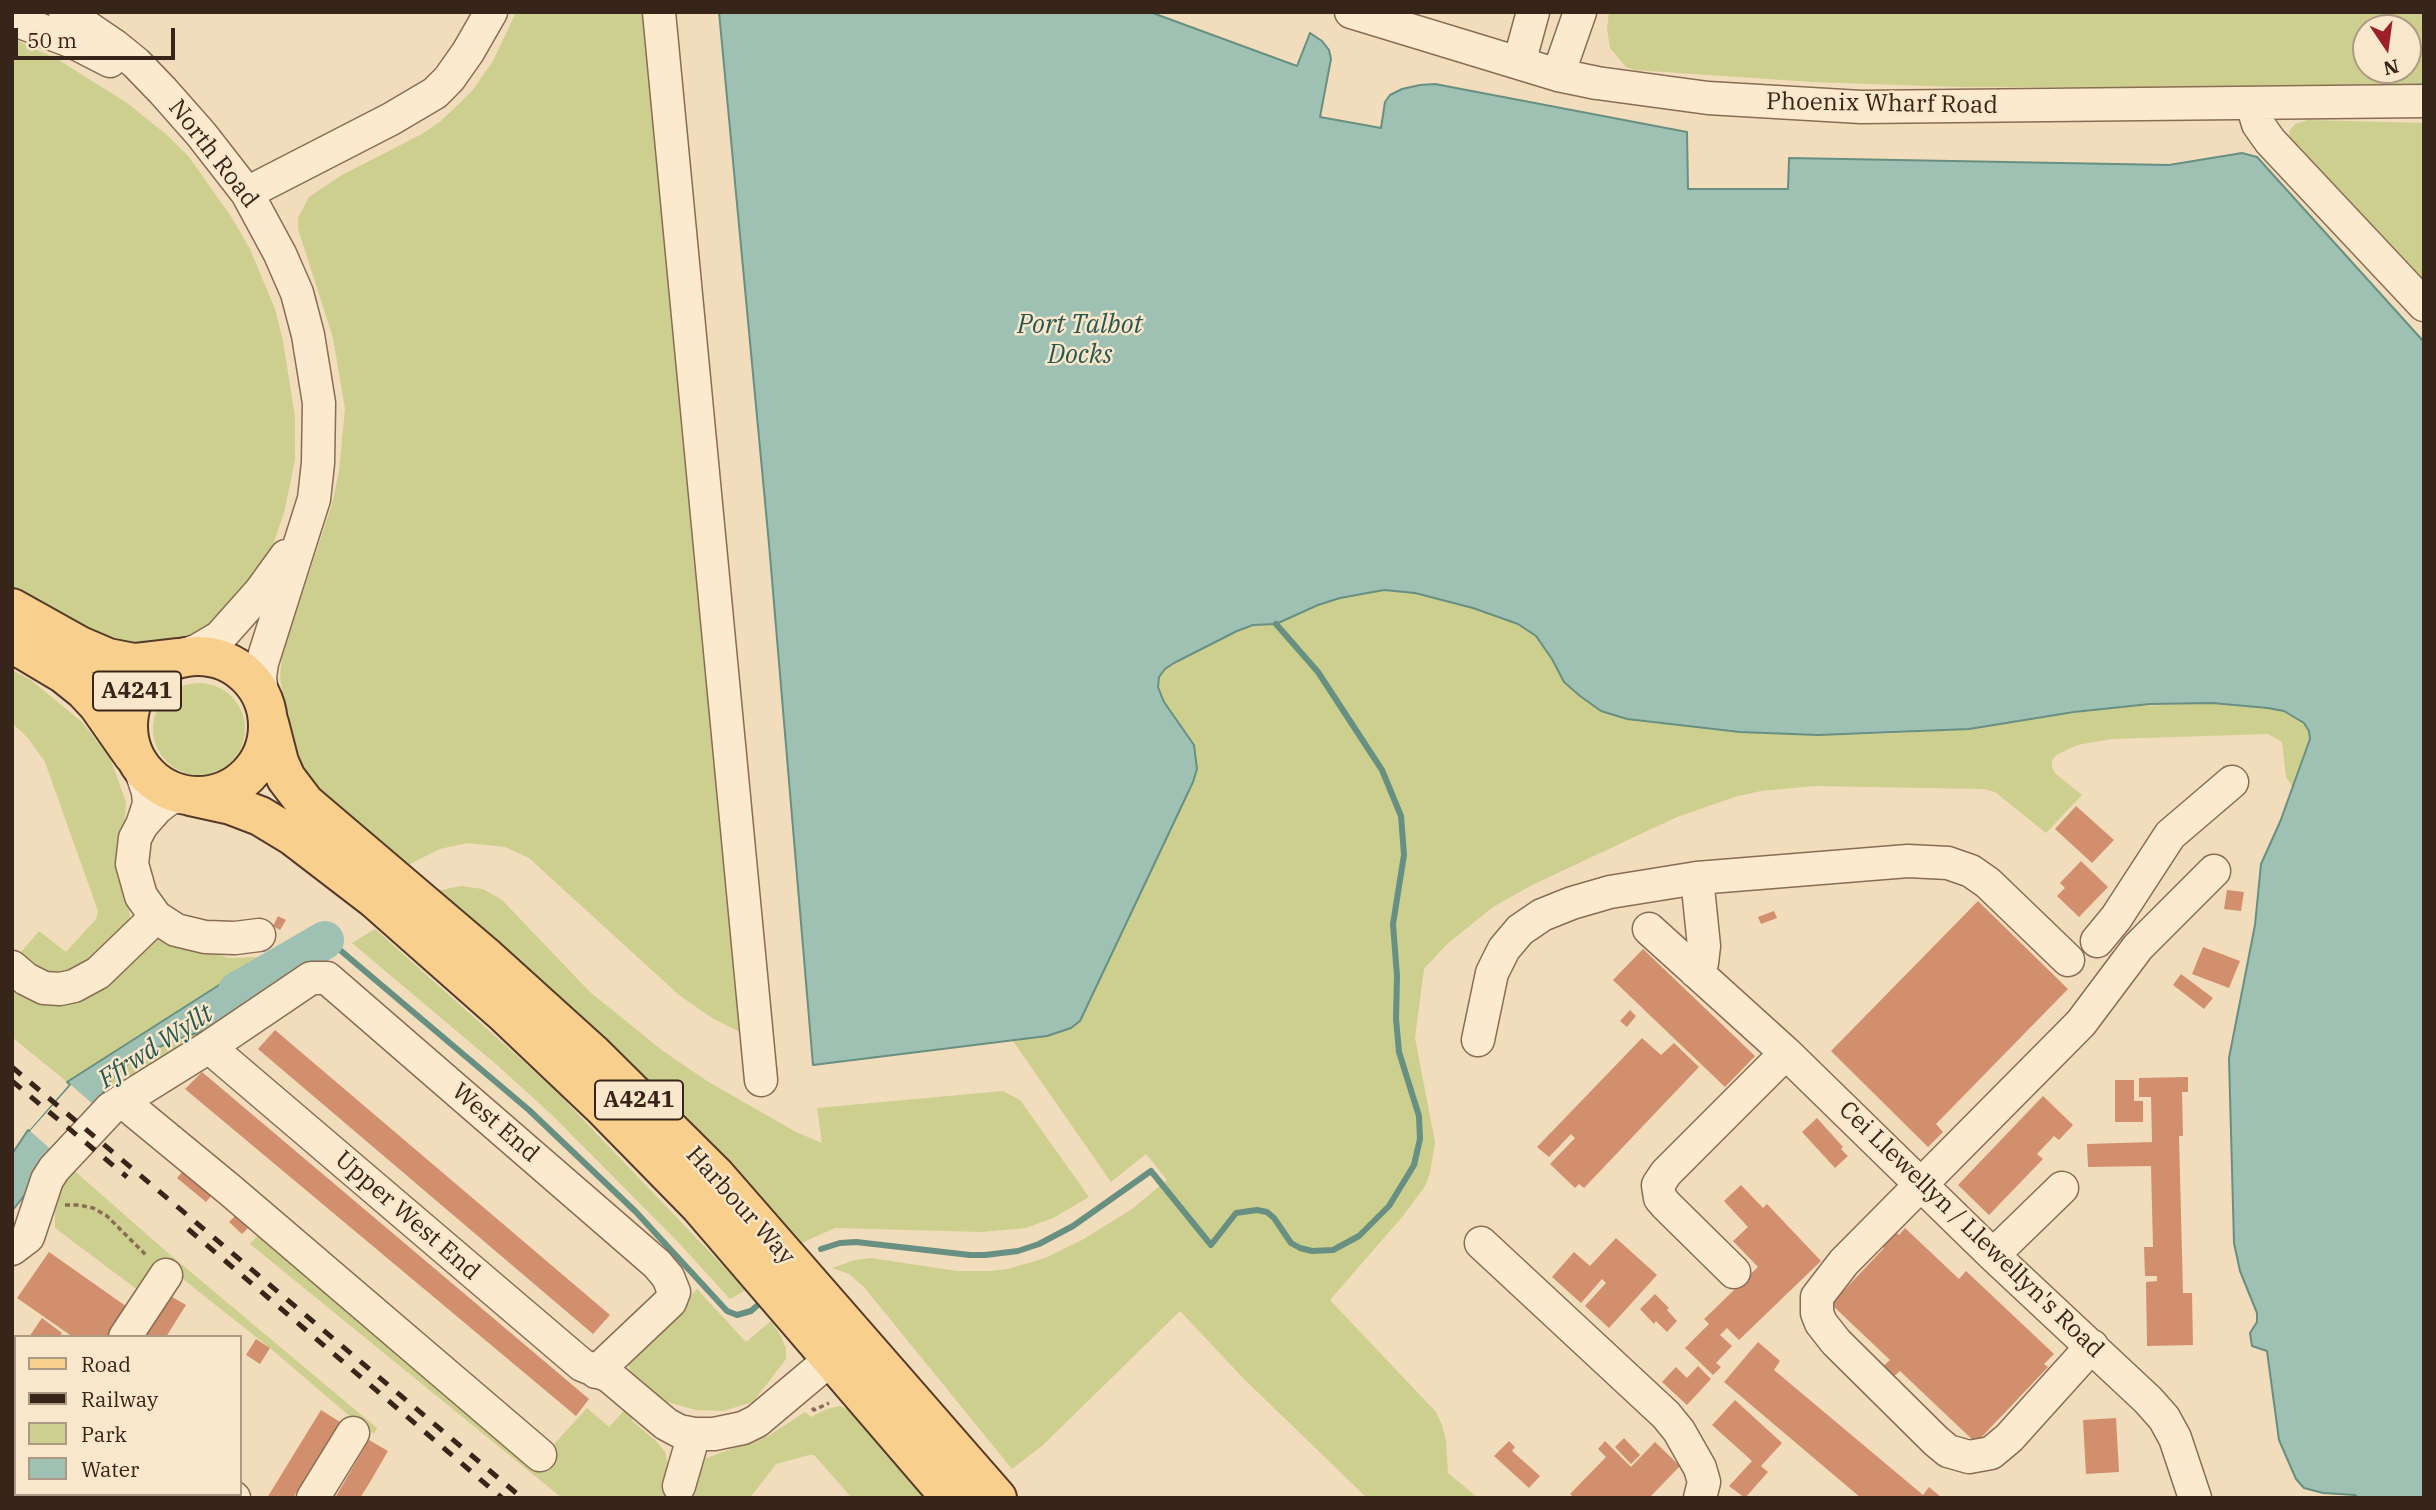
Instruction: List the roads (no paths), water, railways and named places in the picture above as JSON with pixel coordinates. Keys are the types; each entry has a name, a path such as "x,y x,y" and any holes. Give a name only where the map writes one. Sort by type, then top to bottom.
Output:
{"main road":[{"name":"A4241","path":"12,608 80,646 108,658 134,663 201,655 224,660 248,676 266,709"},
{"name":"A4241","path":"12,643 64,674 84,690 98,705 148,776 158,784 188,796"},
{"name":"A4241","path":"138,762 128,733 131,703 139,687 151,674 177,658"},
{"path":"188,796 210,796 228,790 248,776 260,761 267,743 266,709"},
{"name":"Harbour Way","path":"266,709 279,762 286,778 306,803 592,1053 716,1177 997,1498"},
{"name":"Harbour Way","path":"188,796 231,804 260,816 293,836 375,900 484,995 603,1108 700,1206 951,1498"}],"street":[{"name":"North Road","path":"65,12 116,46 163,91 247,192 268,229 297,293 308,335 319,403 320,432 314,499 265,649 260,677 266,709"},
{"path":"391,119 414,104 436,80 466,12"},
{"path":"247,192 391,119 435,93 449,79 468,52 491,12"},
{"path":"659,12 761,1080"},
{"name":"Phoenix Wharf Road","path":"1351,12 1558,75 1663,93 1802,105 1861,107 2424,101"},
{"path":"1518,63 1534,12"},
{"path":"1558,75 1580,12"},
{"path":"12,19 73,43 163,91"},
{"path":"2252,104 2258,124 2270,141 2424,305"},
{"path":"177,658 220,637 237,620 260,592 306,524"},
{"path":"138,762 149,804 135,838 132,864 141,896 156,917 176,930 192,935 235,939 260,935"},
{"path":"2122,966 2090,934 2116,918 2169,835 2232,782"},
{"path":"142,825 170,798 188,796"},
{"path":"1478,1040 1492,973 1503,949 1520,930 1542,915 1609,892 1697,878 1865,863 1948,863 1971,872 1988,883 2068,960"},
{"path":"2092,1346 2010,1438 1991,1453 1959,1456 1936,1441 1836,1342 1821,1323 1816,1305 1817,1297 1844,1262 2081,1023 2122,966 2153,930 2214,871"},
{"path":"1697,878 1704,946 1704,979"},
{"path":"12,967 26,979 44,988 74,986 98,973 156,917"},
{"name":"Cei Llewellyn / Llewellyn's Road","path":"1649,929 1786,1053 1993,1255 2148,1400 2170,1427 2182,1454 2195,1498"},
{"name":"West End","path":"12,1249 28,1237 47,1180 54,1169 104,1115 121,1101 209,1047 311,978 321,977 340,988 663,1269 673,1287 670,1302 603,1374"},
{"name":"Upper West End","path":"209,1047 582,1365 603,1374 666,1424 679,1431 694,1434"},
{"path":"1734,1272 1666,1205 1660,1198 1658,1185 1666,1173 1786,1053"},
{"path":"121,1101 230,1190 540,1455"},
{"path":"1993,1255 2062,1188"},
{"path":"1480,1243 1679,1431 1700,1468 1704,1482 1700,1498"},
{"path":"126,1335 166,1275"},
{"path":"679,1486 694,1434 714,1434 743,1428 757,1421 832,1358"},
{"path":"313,1498 353,1433"}],"water":[{"name":"Port Talbot Docks","path":"719,12 1150,12 1297,66 1310,33 1322,41 1329,50 1331,59 1320,117 1381,128 1385,102 1390,95 1402,89 1435,84 1687,132 1688,189 1788,189 1789,158 2169,165 2242,153 2257,157 2424,342 2424,1498 2359,1498 2355,1495 2323,1493 2304,1488 2296,1479 2279,1440 2267,1351 2252,1346 2250,1333 2257,1322 2257,1313 2240,1271 2234,1243 2229,1058 2255,925 2261,864 2280,822 2310,739 2304,723 2284,711 2212,703 2150,704 2074,712 1969,729 1818,735 1740,732 1627,719 1601,711 1580,696 1564,682 1536,636 1518,624 1473,608 1415,593 1384,590 1340,598 1276,624 1253,625 1237,631 1174,663 1159,677 1158,687 1164,702 1194,745 1197,769 1080,1021 1071,1028 1047,1036 813,1065 769,544"},
{"path":"274,950 291,976 207,1030 174,1040 132,1060 110,1081 95,1106 12,1211 12,1154 28,1130 30,1131 70,1085 67,1082"}],"waterway":[{"path":"821,1249 840,1243 856,1242 970,1255 1018,1251 1039,1244 1073,1226 1151,1171 1211,1245 1236,1213 1257,1210 1267,1212 1274,1218 1291,1243 1300,1248 1312,1251 1333,1250 1359,1236 1389,1206 1414,1165 1420,1139 1419,1116 1399,1052 1396,1019 1397,976 1393,924 1404,855 1401,816 1382,770 1318,672 1276,624"},
{"path":"325,940 529,1110 636,1212 727,1311 737,1315 751,1311 759,1304"},
{"name":"Ffrwd Wyllt","path":"237,991 325,940"}],"railway":[{"path":"12,1067 522,1498"},
{"path":"12,1081 127,1177"},
{"path":"188,1229 502,1498"}]}
